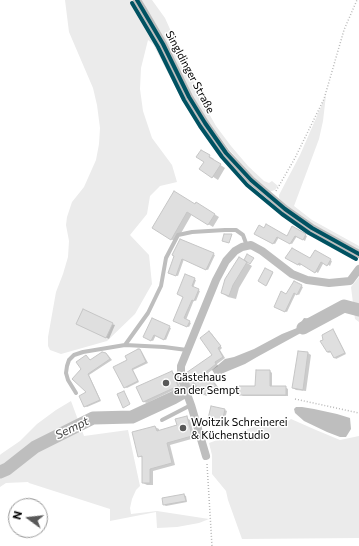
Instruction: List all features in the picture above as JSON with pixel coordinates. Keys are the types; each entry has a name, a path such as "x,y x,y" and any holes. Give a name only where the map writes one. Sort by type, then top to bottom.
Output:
{"street":[{"name":"Singldinger Straße","path":"137,0 163,44 188,97 226,153 251,180 285,209 312,228 359,254"},
{"path":"206,456 188,395 181,377 181,366 226,261 235,251 242,247 254,246 292,274 307,280 329,283 350,281 359,269"}],"lane":[{"path":"125,345 148,313 161,286 166,258 178,235 192,232 236,230 243,235 247,246"},
{"path":"76,392 68,380 66,373 69,360 74,355 83,352 125,345 187,350"},
{"path":"162,420 191,405"}],"path":[{"path":"276,192 295,158 324,99 344,30 357,0"},
{"path":"295,399 359,413"},
{"path":"206,456 212,546"}],"shaded area":[{"path":"65,0 134,0 235,169 263,196 263,199 218,152 181,98 153,44 148,40 141,68 140,89 143,111 152,138 172,165 177,182 160,186 150,196 147,214 130,235 149,255 152,284 135,314 107,341 61,354 50,350 48,346 48,337 56,292 68,257 69,241 66,225 67,217 72,202 84,187 96,160 100,128 93,88 69,32"},
{"path":"141,0 152,0 165,18 204,105 216,126 248,166 264,181 269,183 272,181 278,186 275,190 269,192 252,176 227,147 197,105"},
{"path":"326,95 319,139 294,206 312,220 359,246 359,250 307,221 281,202 279,197 300,155"},
{"path":"359,277 359,322 355,319 351,287"},
{"path":"304,318 323,320 321,325 310,328 245,364 216,376 212,370 225,359 254,349 297,328"},
{"path":"71,401 84,436 128,430 140,486 136,490 132,499 130,508 131,514 157,511 209,519 199,523 177,527 157,528 156,512 110,521 110,509 28,482 6,483 0,487 0,455 20,441 37,424"},
{"path":"296,407 314,409 350,418 351,429 346,437 340,437 327,432 304,421 295,413 294,409"},
{"path":"291,419 340,440 359,436 359,538 242,539 226,491 212,474 212,455 209,443 256,426 273,423 283,425"}],"building":[{"path":"201,150 221,164 212,178 199,169 204,162 196,157"},
{"path":"174,191 215,214 208,225 187,212 171,240 152,228"},
{"path":"266,224 287,236 292,226 306,234 303,240 295,236 290,244 277,237 273,244 254,234 259,225 264,228"},
{"path":"224,234 232,234 229,243 222,241"},
{"path":"180,239 214,253 206,270 182,259 176,276 168,273 174,256 172,255"},
{"path":"292,248 310,258 315,250 331,259 327,266 321,262 315,273 299,263 298,265 285,258"},
{"path":"247,254 254,258 250,264 244,260"},
{"path":"239,257 247,262 233,285 229,296 221,293 225,279"},
{"path":"265,268 273,272 266,286 258,281"},
{"path":"185,274 195,278 192,286 199,289 184,318 190,321 187,327 173,321 183,297 177,294"},
{"path":"294,281 302,285 297,295 294,293 285,312 274,307 281,291 286,294"},
{"path":"83,309 113,323 106,338 76,324"},
{"path":"152,318 170,326 164,340 154,335 151,341 143,337"},
{"path":"333,329 345,353 334,358 330,351 327,352 320,341 323,340 322,335"},
{"path":"209,331 221,346 218,348 223,357 215,362 216,364 206,372 216,386 203,395 194,383 190,386 186,373 212,355 200,338"},
{"path":"140,349 146,362 132,369 138,381 124,388 113,367 127,360 125,356"},
{"path":"298,351 308,352 303,390 292,388"},
{"path":"102,352 106,353 110,359 88,374 100,400 84,407 79,396 86,392 72,379 81,369 76,362 86,355 90,360"},
{"path":"256,370 270,370 270,386 286,386 286,395 239,395 239,386 255,386"},
{"path":"172,371 178,386 143,402 136,387"},
{"path":"124,391 130,404 123,408 117,394"},
{"path":"211,406 225,409 221,427 207,423"},
{"path":"187,416 192,436 167,443 172,463 150,469 150,483 142,483 142,456 138,457 132,432 155,426 157,431 177,425 175,419"},
{"path":"184,494 186,501 163,505 162,498"}],"waterway":[{"name":"Sempt","path":"303,328 344,306 359,310"},
{"name":"Sempt","path":"0,472 7,469 35,447 93,418 132,417 173,398 196,385"}],"transit line":[{"path":"137,0 163,44 189,97 226,153 251,180 285,209 312,228 359,254"},
{"path":"132,3 158,47 184,100 222,157 247,185 282,214 309,233 356,259"}],"place":[{"name":"Gästehaus an der Sempt","path":"166,383"},
{"name":"Woitzik Schreinerei & Küchenstudio","path":"183,428"}]}
